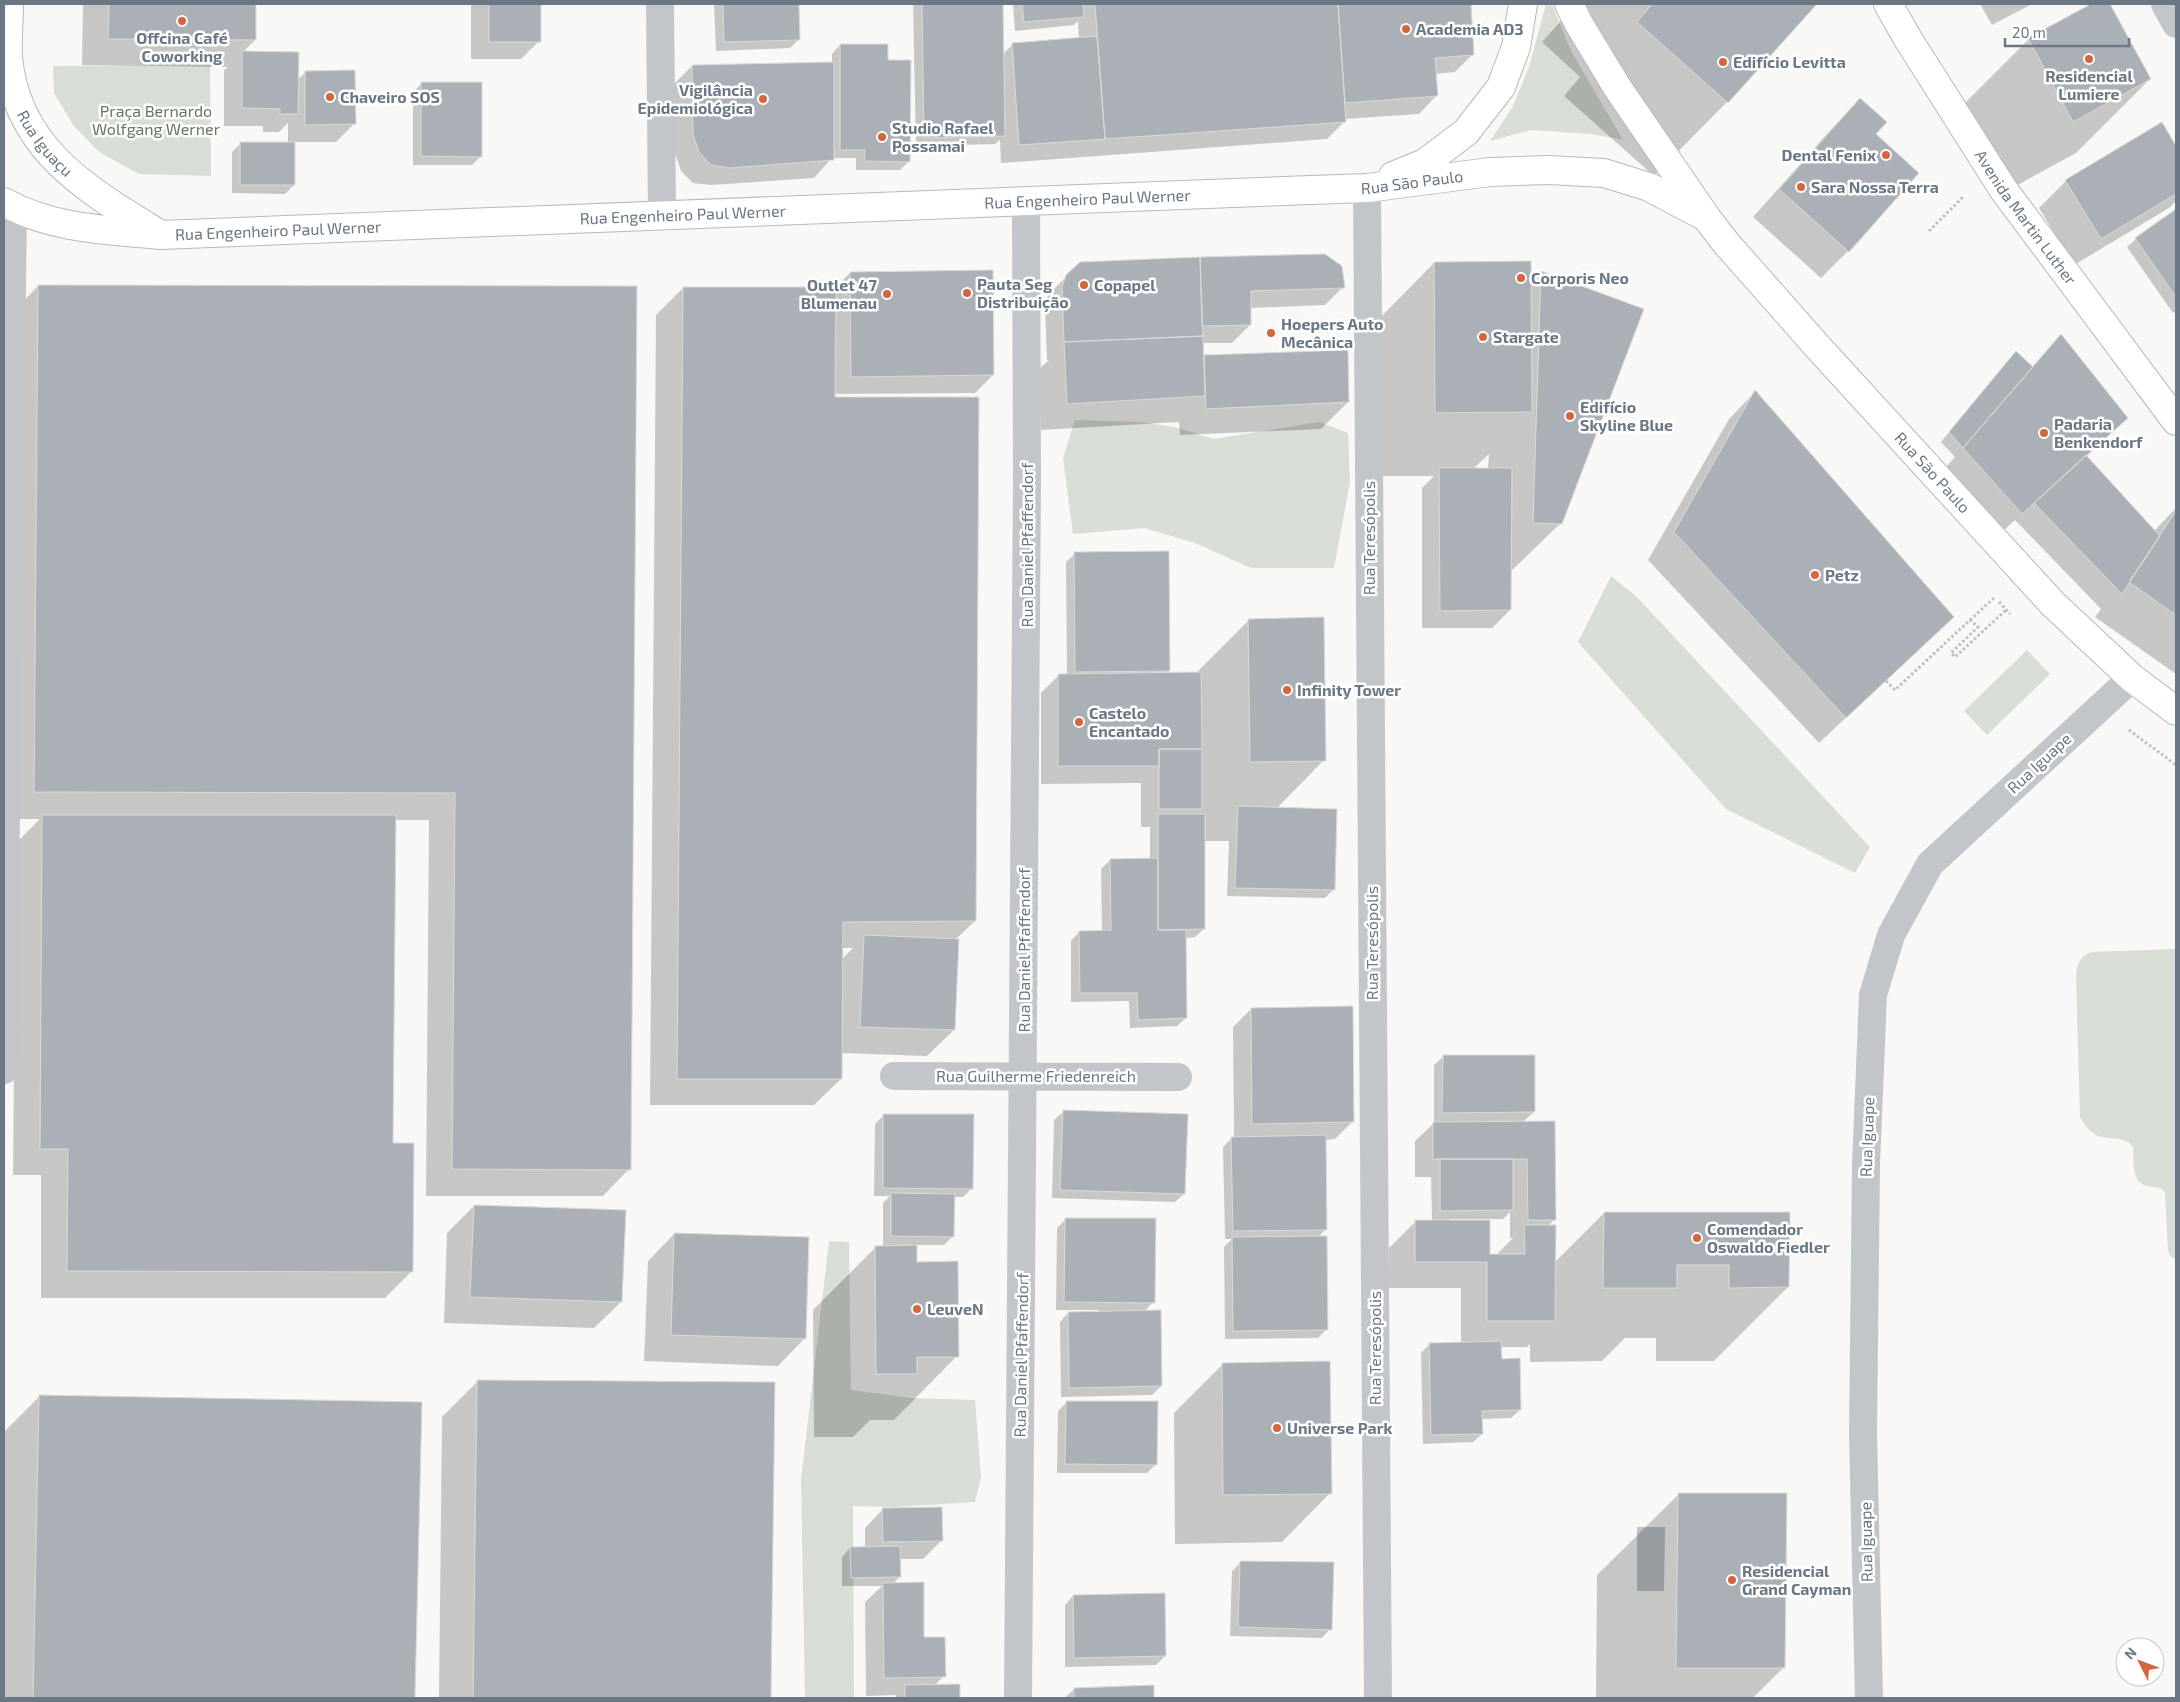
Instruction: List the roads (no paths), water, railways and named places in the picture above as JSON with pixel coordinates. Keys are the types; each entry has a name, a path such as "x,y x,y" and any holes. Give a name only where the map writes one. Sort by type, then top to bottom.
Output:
{"main road":[{"name":"Rua Iguaçu","path":"9,4 8,57 12,80 22,114 37,139 52,158 71,175 111,205 160,235"},
{"name":"Rua São Paulo","path":"1367,188 1425,163 1466,132 1501,87 1516,47 1523,4"},
{"name":"Rua São Paulo","path":"1569,4 1617,87 1706,217 1816,345 2053,604 2132,678 2176,711"},
{"name":"Avenida Martin Luther","path":"1888,4 2003,190 2176,422"},
{"name":"Rua São Paulo","path":"1367,188 1490,172 1549,170 1604,173 1649,187 1706,217"},
{"name":"Rua Engenheiro Paul Werner","path":"9,205 46,220 86,229 160,235 1367,188"}],"street":[{"path":"660,4 662,215"},
{"path":"2165,4 2176,24"},
{"name":"Rua Teresópolis","path":"1367,188 1378,1698"},
{"name":"Rua Daniel Pfaffendorf","path":"1018,1698 1027,476 1026,202"},
{"path":"4,1070 9,205"},
{"name":"Rua Iguape","path":"1869,1698 1863,1433 1866,1164 1873,995 1891,935 1930,864 2132,678"},
{"name":"Rua Guilherme Friedenreich","path":"894,1076 1178,1077"}],"place":[{"name":"Offcina Café Coworking","path":"182,21"},
{"name":"Academia AD3","path":"1406,29"},
{"name":"Residencial Lumiere","path":"2089,59"},
{"name":"Edifício Levitta","path":"1723,62"},
{"name":"Chaveiro SOS","path":"330,97"},
{"name":"Vigilância Epidemiológica","path":"763,99"},
{"name":"Studio Rafael Possamai","path":"882,137"},
{"name":"Dental Fenix","path":"1886,155"},
{"name":"Sara Nossa Terra","path":"1801,187"},
{"name":"Corporis Neo","path":"1521,278"},
{"name":"Copapel","path":"1084,285"},
{"name":"Pauta Seg Distribuição","path":"967,293"},
{"name":"Outlet 47 Blumenau","path":"887,294"},
{"name":"Hoepers Auto Mecânica","path":"1271,333"},
{"name":"Stargate","path":"1483,337"},
{"name":"Edifício Skyline Blue","path":"1570,416"},
{"name":"Padaria Benkendorf","path":"2044,433"},
{"name":"Petz","path":"1815,575"},
{"name":"Infinity Tower","path":"1287,690"},
{"name":"Castelo Encantado","path":"1079,722"},
{"name":"Comendador Oswaldo Fiedler","path":"1697,1238"},
{"name":"LeuveN","path":"917,1309"},
{"name":"Universe Park","path":"1277,1428"},
{"name":"Residencial Grand Cayman","path":"1732,1580"}],"park label":[{"name":"Praça Bernardo Wolfgang Werner","path":"156,120"}]}
